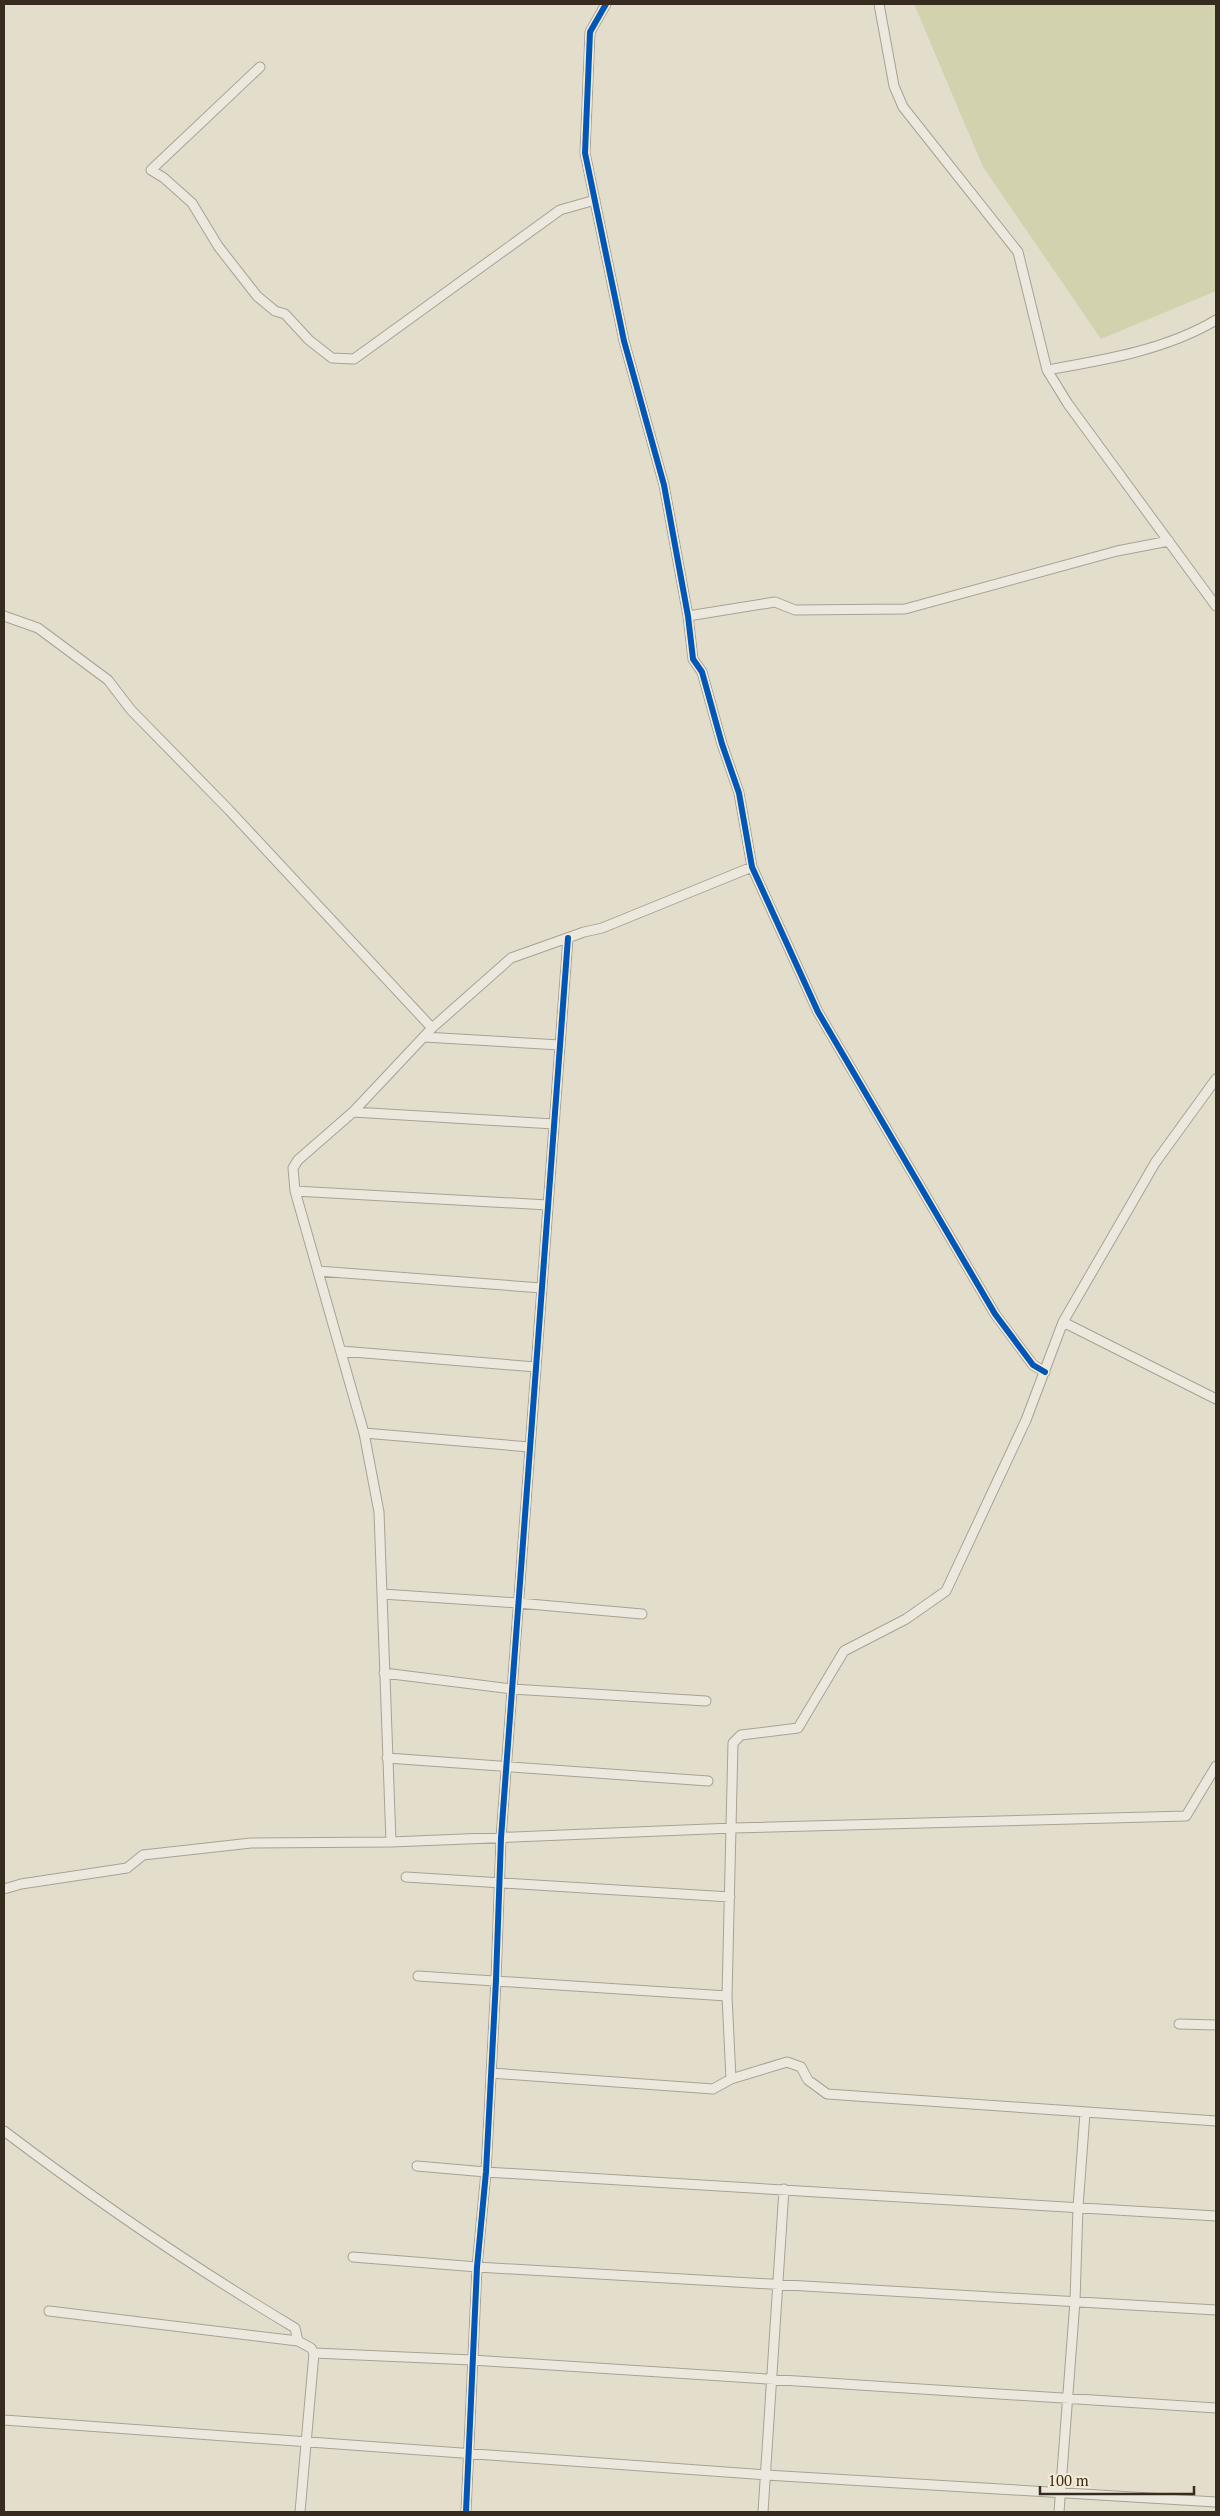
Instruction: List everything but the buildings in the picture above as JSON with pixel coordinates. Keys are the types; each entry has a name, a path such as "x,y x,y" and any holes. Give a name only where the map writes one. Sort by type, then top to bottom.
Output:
{"street":[{"path":"606,4 590,32 586,153 624,341 664,485 688,616 693,659 702,672 722,744 739,793 752,867 818,1012 995,1314 1033,1365 1044,1372"},
{"path":"880,4 894,86 903,107 1018,252 1048,370 1068,404 1216,606"},
{"path":"260,67 151,170 164,178 192,203 218,246 257,296 275,312 285,314 308,340 332,358 354,359 560,210 595,200"},
{"path":"1048,370 1107,360 1193,334 1216,320"},
{"path":"688,616 775,602 795,610 904,608 1118,551 1168,541"},
{"path":"4,616 38,628 108,680 131,710 229,810 432,1028"},
{"path":"390,1842 379,1512 364,1433 295,1191 293,1168 298,1160 353,1112 432,1028 511,958 602,928 752,867"},
{"path":"466,2512 477,2267 486,2172 496,1980 501,1838 568,938"},
{"path":"424,1037 560,1045"},
{"path":"731,2079 727,1996 733,1828 733,1743 741,1735 798,1728 844,1651 906,1619 946,1591 1026,1420 1064,1322 1155,1163 1216,1079"},
{"path":"353,1112 554,1124"},
{"path":"295,1191 548,1205"},
{"path":"318,1271 542,1288"},
{"path":"1064,1322 1216,1399"},
{"path":"341,1351 536,1367"},
{"path":"364,1433 530,1447"},
{"path":"382,1594 642,1614"},
{"path":"384,1673 512,1690 706,1701"},
{"path":"387,1758 506,1765 708,1781"},
{"path":"4,1889 21,1884 127,1868 143,1855 251,1843 390,1842 733,1828 1186,1816 1216,1766"},
{"path":"406,1877 730,1897"},
{"path":"418,1976 727,1996"},
{"path":"1179,2024 1216,2025"},
{"path":"491,2073 713,2089 731,2079 787,2062 801,2067 808,2080 827,2094 1216,2121"},
{"path":"1059,2512 1075,2301 1078,2207 1085,2113"},
{"path":"4,2131 101,2204 225,2286 295,2328 298,2341"},
{"path":"417,2166 486,2172 1216,2216"},
{"path":"763,2512 784,2189"},
{"path":"353,2257 477,2267 1216,2310"},
{"path":"49,2311 298,2341 311,2348 314,2352 300,2512"},
{"path":"314,2352 472,2360 1067,2400 1216,2408"},
{"path":"4,2420 766,2475 1216,2502"}],"green space":[{"path":"914,4 1216,4 1216,291 1101,339 983,167"}],"cycle path":[{"path":"606,4 590,32 585,153 624,341 664,485 688,616 693,659 702,672 722,744 739,793 752,867 818,1012 995,1314 1033,1365 1045,1372"},
{"path":"466,2512 477,2267 486,2172 496,1980 501,1838 568,938"}]}
